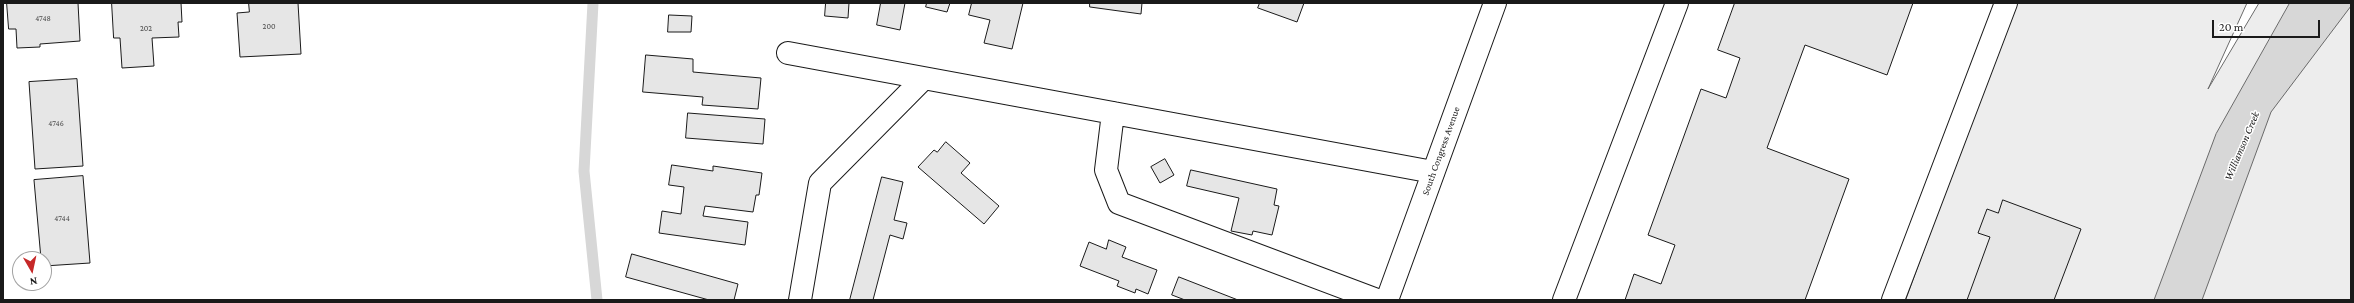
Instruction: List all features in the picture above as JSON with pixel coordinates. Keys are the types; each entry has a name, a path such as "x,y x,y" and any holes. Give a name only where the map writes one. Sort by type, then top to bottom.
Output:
{"street":[{"name":"South Congress Avenue","path":"1387,300 1495,3"},
{"path":"1564,300 1677,3"},
{"path":"1893,300 2006,3"},
{"path":"788,53 1433,172"},
{"path":"800,300 820,183 923,78"},
{"path":"1113,113 1106,170 1119,203 1377,300"}],"shaded area":[{"path":"2015,3 2247,3 2208,89 2259,3 2351,3 2351,300 1906,300"}],"water":[{"name":"Williamson Creek","path":"2290,3 2351,3 2351,6 2271,112 2202,300 2154,300 2216,134"}],"building":[{"path":"7,3 78,3 80,41 40,44 40,47 17,48 16,29 9,29"},
{"path":"112,3 181,3 182,22 178,22 179,37 152,38 154,66 122,68 120,38 114,38"},
{"path":"249,3 298,3 301,54 240,57 237,13 249,12"},
{"path":"826,3 849,3 848,18 825,16"},
{"path":"881,3 905,3 900,30 877,25"},
{"path":"927,3 950,3 947,12 926,7"},
{"path":"972,3 1023,3 1012,49 984,43 990,20 969,15"},
{"path":"1090,3 1142,3 1141,14 1090,7"},
{"path":"1260,3 1304,3 1297,22 1258,8"},
{"path":"1735,3 1913,3 1887,75 1805,45 1767,148 1849,179 1805,300 1625,300 1634,274 1661,284 1675,245 1648,235 1701,89 1726,98 1740,58 1718,50"},
{"path":"669,15 692,16 691,32 668,32"},
{"path":"646,55 693,59 693,72 761,78 758,109 702,105 703,97 643,92"},
{"path":"77,79 83,166 35,169 29,82"},
{"path":"688,113 765,119 763,144 686,138"},
{"path":"946,142 970,163 961,173 999,206 984,224 918,167 934,150 937,152"},
{"path":"1165,159 1174,175 1160,183 1151,167"},
{"path":"672,165 713,171 713,166 762,173 759,195 756,195 753,212 705,206 703,216 748,222 745,245 659,233 662,211 681,214 684,187 669,185"},
{"path":"1191,170 1277,189 1274,205 1279,206 1272,235 1253,231 1252,235 1231,231 1239,198 1187,186"},
{"path":"83,176 90,263 52,265 52,251 40,251 34,180"},
{"path":"882,177 903,182 894,220 907,223 903,239 890,235 873,300 850,300"},
{"path":"2003,200 2081,229 2054,300 1967,300 1990,237 1978,233 1987,209 1998,213"},
{"path":"1109,240 1126,247 1122,257 1157,270 1148,294 1136,289 1135,293 1117,286 1119,281 1080,266 1089,242 1106,249"},
{"path":"632,254 738,284 734,300 709,300 626,277"},
{"path":"1179,277 1238,300 1185,300 1172,295"}],"waterway":[{"path":"593,3 584,171 597,300"}]}
